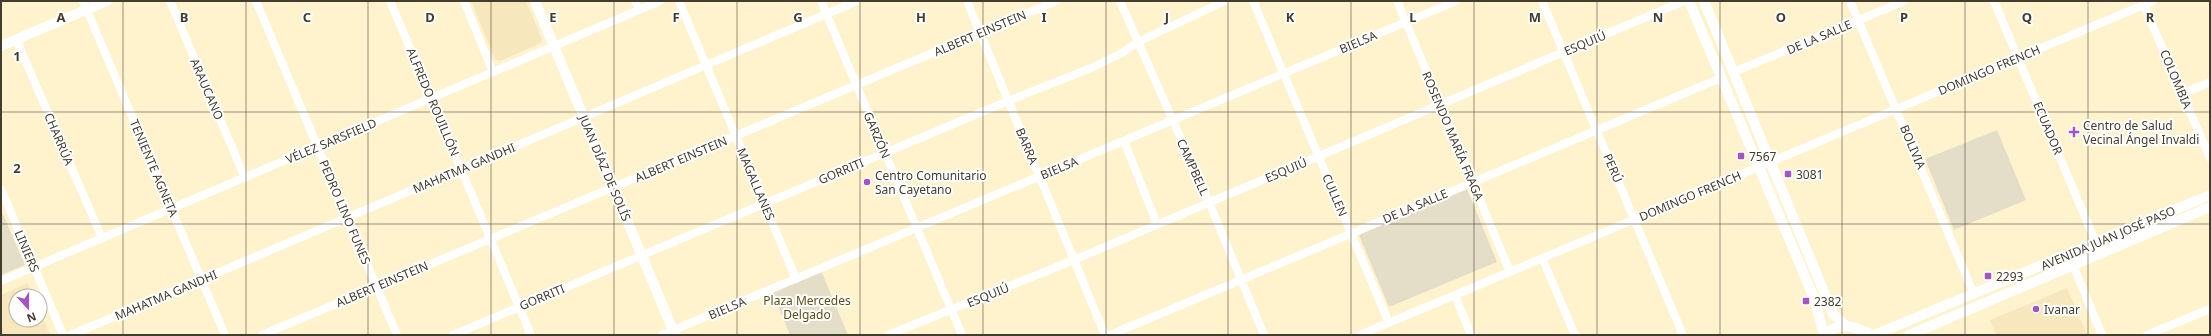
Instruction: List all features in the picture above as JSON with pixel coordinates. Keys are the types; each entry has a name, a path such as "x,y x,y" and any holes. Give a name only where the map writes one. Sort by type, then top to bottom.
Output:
{"main road":[{"path":"1,46 85,5 107,1"},
{"name":"JUAN DÍAZ DE SOLÍS","path":"535,1 674,333"},
{"path":"1689,1 1814,298 1824,335 1838,326 1846,325"},
{"path":"1704,1 1833,314 1846,325 1873,335"},
{"name":"AVENIDA JUAN JOSÉ PASO","path":"1873,335 2210,195"},
{"name":"AVENIDA JUAN JOSÉ PASO","path":"1909,335 2210,207"}],"street":[{"name":"ARAUCANO","path":"170,1 245,178"},
{"name":"PEDRO LINO FUNES","path":"256,1 397,335"},
{"name":"ALFREDO ROUILLÓN","path":"390,1 531,335"},
{"path":"464,1 493,72"},
{"path":"635,1 639,10"},
{"name":"VÉLEZ SARSFIELD","path":"1,281 660,1"},
{"name":"MAGALLANES","path":"679,1 796,279"},
{"name":"GARZÓN","path":"821,1 962,335"},
{"name":"MAHATMA GANDHI","path":"70,335 857,1"},
{"name":"BARRA","path":"967,1 1105,335"},
{"name":"ALBERT EINSTEIN","path":"262,335 1056,1"},
{"name":"CAMPBELL","path":"1120,1 1209,202 1264,335"},
{"name":"GORRITI","path":"453,335 1008,101 1091,68 1122,53 1138,42 1225,1"},
{"name":"CULLEN","path":"1253,1 1389,323"},
{"name":"ROSENDO MARÍA FRAGA","path":"1396,1 1510,272"},
{"name":"BIELSA","path":"662,335 674,333 796,279 1456,1"},
{"name":"PERÚ","path":"1542,1 1683,335"},
{"name":"ESQUIÚ","path":"888,335 1074,260 1684,1"},
{"name":"BOLIVIA","path":"1850,1 1974,294"},
{"name":"DE LA SALLE","path":"1734,72 1904,1"},
{"name":"ECUADOR","path":"1994,1 2096,243 2094,250 2096,255"},
{"name":"DOMINGO FRENCH","path":"1363,334 2018,58 2143,3 2153,1"},
{"name":"COLOMBIA","path":"2143,3 2210,158"},
{"name":"TENIENTE AGNETA","path":"85,5 225,335"},
{"name":"CHARRÚA","path":"16,39 102,238"},
{"name":"DE LA SALLE","path":"1110,335 1721,78"},
{"path":"2182,94 2210,82"},
{"path":"1124,141 1158,224"},
{"name":"LINIERS","path":"1,189 63,335"},
{"path":"1542,258 1575,335"},
{"path":"2073,265 2102,335"},
{"path":"1455,295 1471,335"},
{"path":"2147,335 2210,309"}],"shaded area":[{"path":"471,1 526,1 542,39 541,43 500,61 495,59"},
{"path":"28,283 30,288 17,288"},
{"name":"Ivanar","path":"2067,288 2087,335 1996,335 1990,320"},
{"path":"8,292 8,328 47,328 50,335 1,335 1,295"}],"green space":[{"path":"1997,130 2026,200 1954,230 1925,159"},
{"path":"1467,189 1497,262 1389,307 1359,235"},
{"path":"1,210 25,265 1,275"},
{"name":"Plaza Mercedes Delgado","path":"820,268 848,335 790,335 771,289"}],"place":[{"name":"Centro de Salud Vecinal Ángel Invaldi","path":"2074,132"},
{"name":"7567","path":"1741,156"},
{"name":"3081","path":"1788,174"},
{"name":"Centro Comunitario San Cayetano","path":"867,182"},
{"name":"2293","path":"1988,276"},
{"name":"2382","path":"1806,301"},
{"name":"Ivanar","path":"2036,309"}]}
